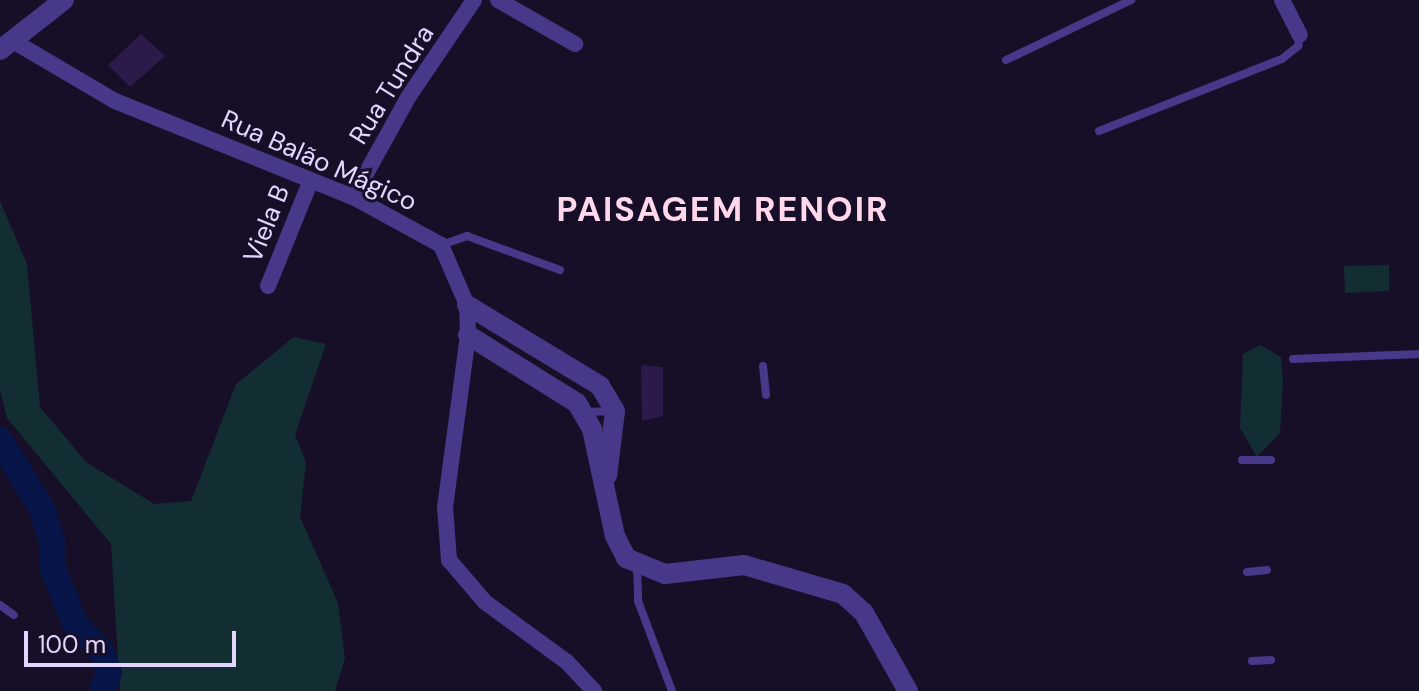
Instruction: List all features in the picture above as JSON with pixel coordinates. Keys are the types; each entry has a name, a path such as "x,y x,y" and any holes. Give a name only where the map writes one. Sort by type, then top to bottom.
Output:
{"street":[{"path":"6,45 64,0"},
{"name":"Rua Tundra","path":"353,197 409,96 474,0"},
{"path":"498,0 575,44"},
{"path":"1282,0 1300,35"},
{"name":"Rua Balão Mágico","path":"6,45 115,101 353,197 441,245"},
{"name":"Viela B","path":"268,286 311,180"},
{"path":"441,245 467,305 468,335 445,507 449,560 485,602 567,662 594,691"},
{"path":"467,305 590,378 615,411 606,480"},
{"path":"468,335 566,392 583,412 606,480 619,548 637,566 665,574 744,565 843,594 864,613 908,691"}],"lane":[{"path":"1006,60 1131,0"},
{"path":"1099,131 1282,59 1298,46 1300,35"},
{"path":"441,245 467,236 560,270"},
{"path":"1293,359 1419,354"},
{"path":"763,366 766,395"},
{"path":"583,412 615,411"},
{"path":"1242,460 1271,460"},
{"path":"637,566 638,601 672,691"},
{"path":"1247,572 1267,570"},
{"path":"0,605 14,615"},
{"path":"1252,661 1271,660"}],"green space":[{"path":"0,201 27,264 40,407 86,462 154,504 191,501 236,384 294,337 326,344 295,435 306,462 300,517 338,603 345,658 335,691 120,691 111,544 7,418 0,390"},
{"path":"1389,265 1389,291 1345,293 1344,266"},
{"path":"1260,345 1281,357 1283,381 1280,433 1257,457 1240,428 1243,354"}],"building":[{"path":"141,34 165,56 130,87 108,65"},
{"path":"641,365 663,367 663,416 642,421"}],"waterway":[{"path":"0,440 42,509 53,544 53,568 75,624 101,651 109,673 102,691"}],"district":[{"name":"PAISAGEM RENOIR","path":"723,210"}]}
